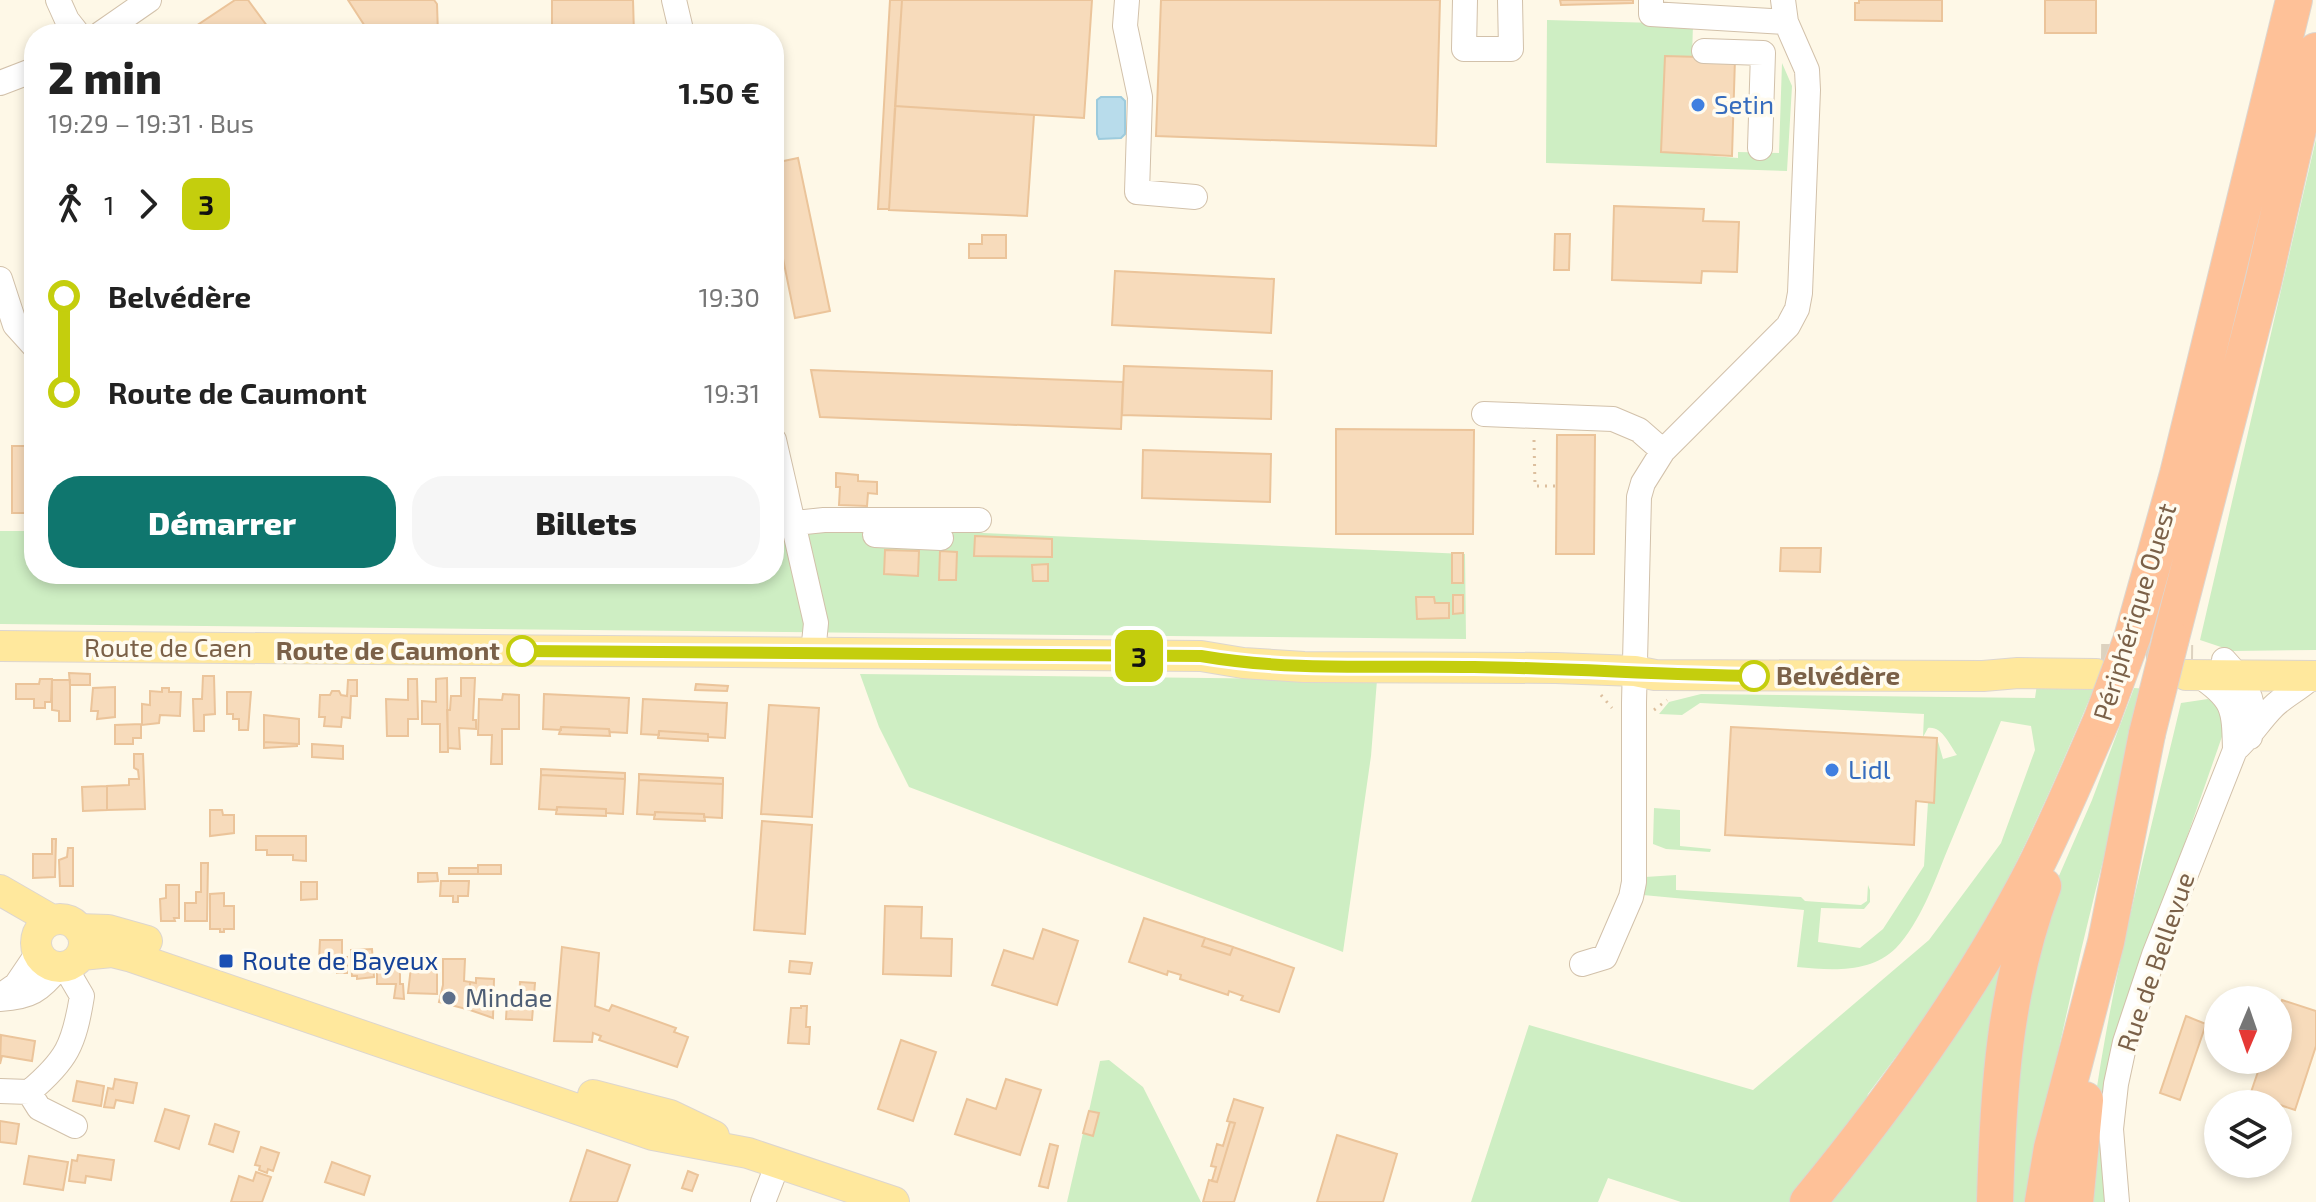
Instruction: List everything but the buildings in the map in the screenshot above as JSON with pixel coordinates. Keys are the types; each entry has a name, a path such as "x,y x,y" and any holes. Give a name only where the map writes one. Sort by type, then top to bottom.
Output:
{"highway":[{"name":"Périphérique Ouest","path":"1808,1202 1858,1141 1992,944 2033,870 2102,719 2132,638 2178,474 2294,0"},
{"name":"Périphérique Ouest","path":"2043,1202 2052,1148 2106,942 2147,734 2187,662 2263,283 2316,51"},
{"path":"1995,1202 2004,1035 2017,967 2102,719"},
{"path":"2075,1202 2079,1144 2106,942"}],"main road":[{"name":"Route de Caen","path":"0,646 1201,656 1242,650 1300,649 1591,652 1635,664 1655,675 1983,676 2098,666 1852,655 1635,664"},
{"path":"2187,662 2231,668 2315,670"},
{"path":"0,890 59,947"},
{"path":"0,910 59,947"},
{"path":"59,947 108,930 147,940 592,1095 670,1115 748,1153 894,1202"}],"street":[{"path":"58,0 70,24"},
{"path":"114,24 149,0"},
{"path":"674,0 680,24"},
{"path":"1127,0 1125,26 1140,97 1137,192 1195,197"},
{"path":"1465,0 1464,49 1511,49 1510,0"},
{"path":"1582,964 1605,957 1631,897 1634,882 1635,664 1639,497 1643,483 1663,451 1788,326 1797,309 1800,293 1807,70 1785,11 1651,14 1651,0"},
{"path":"1704,51 1776,56 1796,45"},
{"path":"1760,148 1763,53"},
{"path":"0,83 24,74"},
{"path":"0,279 15,325 24,335"},
{"path":"1484,414 1613,419 1639,430 1663,451"},
{"path":"784,480 816,623 813,653"},
{"path":"797,533 824,520 979,520"},
{"path":"797,533 941,538"},
{"path":"2187,662 2219,689 2231,705 2242,743"},
{"name":"Rue de Bellevue","path":"2117,1202 2111,1129 2125,1042 2154,955 2242,743 2253,709 2231,668"},
{"name":"Rue de Bellevue","path":"2242,743 2274,706 2303,687 2315,670"},
{"path":"0,998 59,947 82,996 75,1034 65,1056 48,1076 29,1092 0,1091"},
{"path":"29,1092 39,1108 75,1126"},
{"path":"763,1202 778,1163"}],"path":[{"path":"1534,440 1535,486 1556,486"}],"green space":[{"path":"1547,20 1693,24 1692,57 1665,57 1661,152 1738,158 1738,152 1779,153 1782,63 1792,86 1787,171 1546,163"},
{"path":"2316,139 2316,650 2233,651 2200,640"},
{"path":"784,524 1465,554 1466,639 0,624 0,531 24,531 24,584 784,584"},
{"path":"860,674 1377,680 1371,756 1343,952 909,787 879,727"},
{"path":"2037,684 2095,686 2033,828 1980,932 1949,982 1868,1094 1864,1106 1790,1202 1681,1202 1608,1178 1598,1202 1471,1202 1529,1025 1753,1090 1929,940 2001,843 2035,750 2031,726 2001,721 1926,902 1896,948 1862,966 1836,969 1797,967 1804,910 1643,895 1645,877 1676,875 1676,890 1801,897 1805,901 1861,905 1867,901 1868,885 1870,902 1864,909 1821,908 1818,942 1860,948 1883,929 1924,866 1928,802 1934,802 1937,738 1943,759 1957,755 1937,730 1928,728 1923,737 1924,714 1700,703 1682,715 1659,714 1669,702 1701,694 2035,698"},
{"path":"2134,688 2149,689 2082,944 2028,1202 2002,1202 2004,1121 2045,908 2092,800"},
{"path":"2208,699 2227,711 2225,728 2144,960 2107,1202 2084,1202 2099,1076 2122,951 2181,703"},
{"path":"1654,808 1680,810 1680,846 1711,849 1710,852 1666,849 1653,844"},
{"path":"2001,953 2008,958 1978,1202 1829,1202"},
{"path":"1109,1060 1143,1087 1201,1202 1067,1202 1083,1133 1093,1135 1099,1114 1089,1111 1100,1061"}],"water":[{"path":"1101,97 1121,97 1125,101 1125,134 1121,138 1099,139 1097,100"}],"tunnel":[{"path":"2101,659 2193,660"}],"bus line":[{"name":"3","path":"522,651 1201,656 1243,663 1304,667 1556,668 1635,671 1655,675 1754,676"}],"place":[{"name":"Setin","path":"1698,105"},
{"name":"Route de Caumont","path":"522,651"},
{"name":"Belvédère","path":"1754,676"},
{"name":"Lidl","path":"1832,770"},
{"name":"Route de Bayeux","path":"226,961"},
{"name":"Mindae","path":"449,998"}]}
